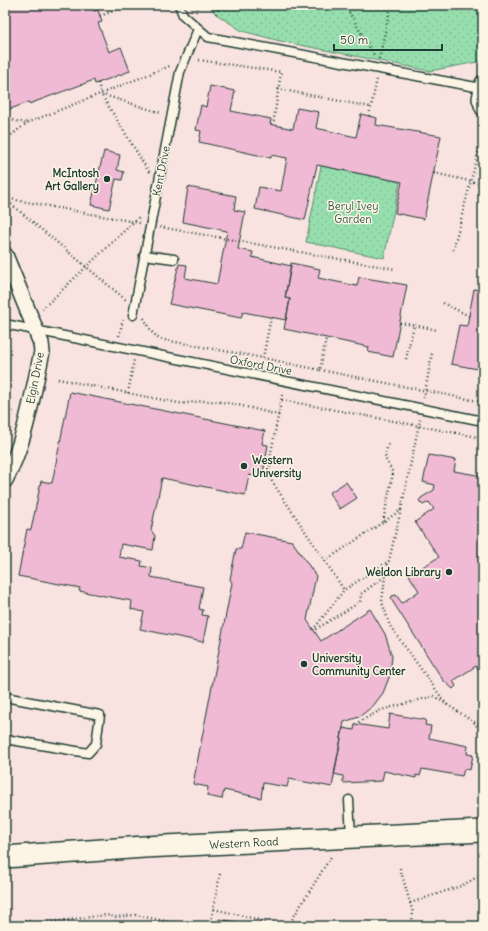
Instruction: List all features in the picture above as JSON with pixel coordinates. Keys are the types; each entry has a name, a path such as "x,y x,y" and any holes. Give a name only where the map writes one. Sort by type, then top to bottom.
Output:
{"main road":[{"name":"Western Road","path":"5,857 144,847 483,831"}],"street":[{"path":"482,86 480,99 483,108"},
{"name":"Elgin Drive","path":"5,255 35,331 42,343 42,352 24,434 14,463 5,480"}],"lane":[{"path":"179,5 183,15 208,37 482,86"},
{"name":"Kent Drive","path":"133,315 180,72 198,29"},
{"path":"144,255 174,259"},
{"name":"Oxford Drive","path":"5,324 483,421"},
{"path":"5,697 100,714 96,744 88,753 5,740"},
{"path":"347,837 348,800"}],"path":[{"path":"100,16 130,5"},
{"path":"216,14 221,5"},
{"path":"346,5 378,63 391,5"},
{"path":"199,60 280,72 273,125"},
{"path":"5,140 27,123 172,66"},
{"path":"98,83 101,94 150,173"},
{"path":"369,116 377,83"},
{"path":"278,89 371,107"},
{"path":"101,94 161,113"},
{"path":"5,119 27,123"},
{"path":"453,250 483,134"},
{"path":"434,173 483,184"},
{"path":"5,199 395,269"},
{"path":"5,199 127,301"},
{"path":"37,314 140,216"},
{"path":"154,257 160,227"},
{"path":"443,303 469,316"},
{"path":"142,313 146,323 159,339 483,402"},
{"path":"262,358 271,317"},
{"path":"142,324 146,323"},
{"path":"400,323 437,330"},
{"path":"406,359 414,325"},
{"path":"320,370 326,338"},
{"path":"432,353 426,390 401,510 385,577 382,602 390,626 447,705"},
{"path":"128,393 135,356"},
{"path":"58,379 188,404 205,401 279,415"},
{"path":"283,388 282,400 270,458 269,477 344,590"},
{"path":"282,400 483,438"},
{"path":"383,522 393,473 385,458 388,443"},
{"path":"325,561 401,510"},
{"path":"385,577 360,594 360,602 313,630 344,590 389,560"},
{"path":"355,724 381,710 434,696 474,722 483,725"},
{"path":"474,722 483,735"},
{"path":"288,926 347,837"},
{"path":"400,868 413,913 412,922 414,926"},
{"path":"210,926 220,874"},
{"path":"410,902 461,886 483,874"},
{"path":"214,909 260,920 267,926"},
{"path":"5,922 32,921 37,924 106,915 116,917 135,915 190,926"},
{"path":"163,926 164,921"},
{"path":"401,926 412,922"}],"shaded area":[{"name":"Western University","path":"5,5 483,5 483,926 5,926"}],"green space":[{"path":"208,5 483,5 483,61 430,71 280,41 242,31 216,14"},
{"name":"Beryl Ivey Garden","path":"321,166 400,182 384,258 306,242"}],"building":[{"path":"5,5 91,5 94,11 98,10 102,22 98,23 109,52 121,47 130,71 95,84 94,80 29,104 29,102 5,111"},
{"path":"210,86 235,91 231,111 271,119 270,124 293,129 297,108 319,112 316,128 356,137 361,114 377,118 376,125 441,136 424,219 395,213 402,182 317,165 305,220 255,209 259,187 281,191 287,158 271,155 271,158 199,142 201,131 196,130 201,105 206,107"},
{"name":"McIntosh Art Gallery","path":"104,151 120,155 117,170 124,172 122,180 116,179 109,209 91,205"},
{"path":"188,187 236,196 234,210 245,212 238,249 253,252 252,257 291,266 285,298 290,299 286,320 243,312 241,318 169,304 179,264 187,265 185,278 217,284 227,231 183,222"},
{"path":"291,263 320,269 318,278 357,286 359,277 407,285 393,357 368,352 369,347 284,329 290,299 285,298"},
{"path":"474,289 483,291 483,370 451,364 459,325 467,326"},
{"path":"70,392 265,431 262,444 268,445 263,474 255,472 254,476 249,475 245,495 162,478 151,530 155,536 153,550 121,544 119,557 142,561 141,566 152,568 151,577 203,587 199,609 203,610 202,615 208,616 203,642 140,629 144,612 131,609 132,601 79,591 80,588 18,576 27,529 31,530 41,481 52,483"},
{"name":"Weldon Library","path":"429,455 456,460 454,471 482,476 483,469 483,676 476,666 453,681 456,686 453,689 443,680 391,599 392,596 396,595 402,603 419,591 409,575 439,557 415,522 434,509 429,502 423,505 419,501 421,498 434,490 435,485 423,482"},
{"path":"346,482 357,498 340,509 329,493"},
{"name":"University Community Center","path":"245,532 292,541 316,576 307,620 321,641 370,609 385,634 392,656 390,675 383,693 373,706 359,717 344,722 332,787 289,779 287,787 263,783 261,798 224,790 222,799 207,796 208,787 193,784 232,583 230,579 236,549 241,549"},
{"path":"390,714 426,720 425,725 431,726 429,738 468,746 467,754 473,755 470,770 464,769 462,776 422,769 420,776 416,775 416,778 384,771 382,781 343,783 343,776 334,774 343,728 354,730 355,724 388,729"},
{"path":"219,919 242,923 241,926 217,926"}],"place":[{"name":"McIntosh Art Gallery","path":"107,179"},
{"name":"Western University","path":"244,466"},
{"name":"Weldon Library","path":"449,572"},
{"name":"University Community Center","path":"304,664"}]}
